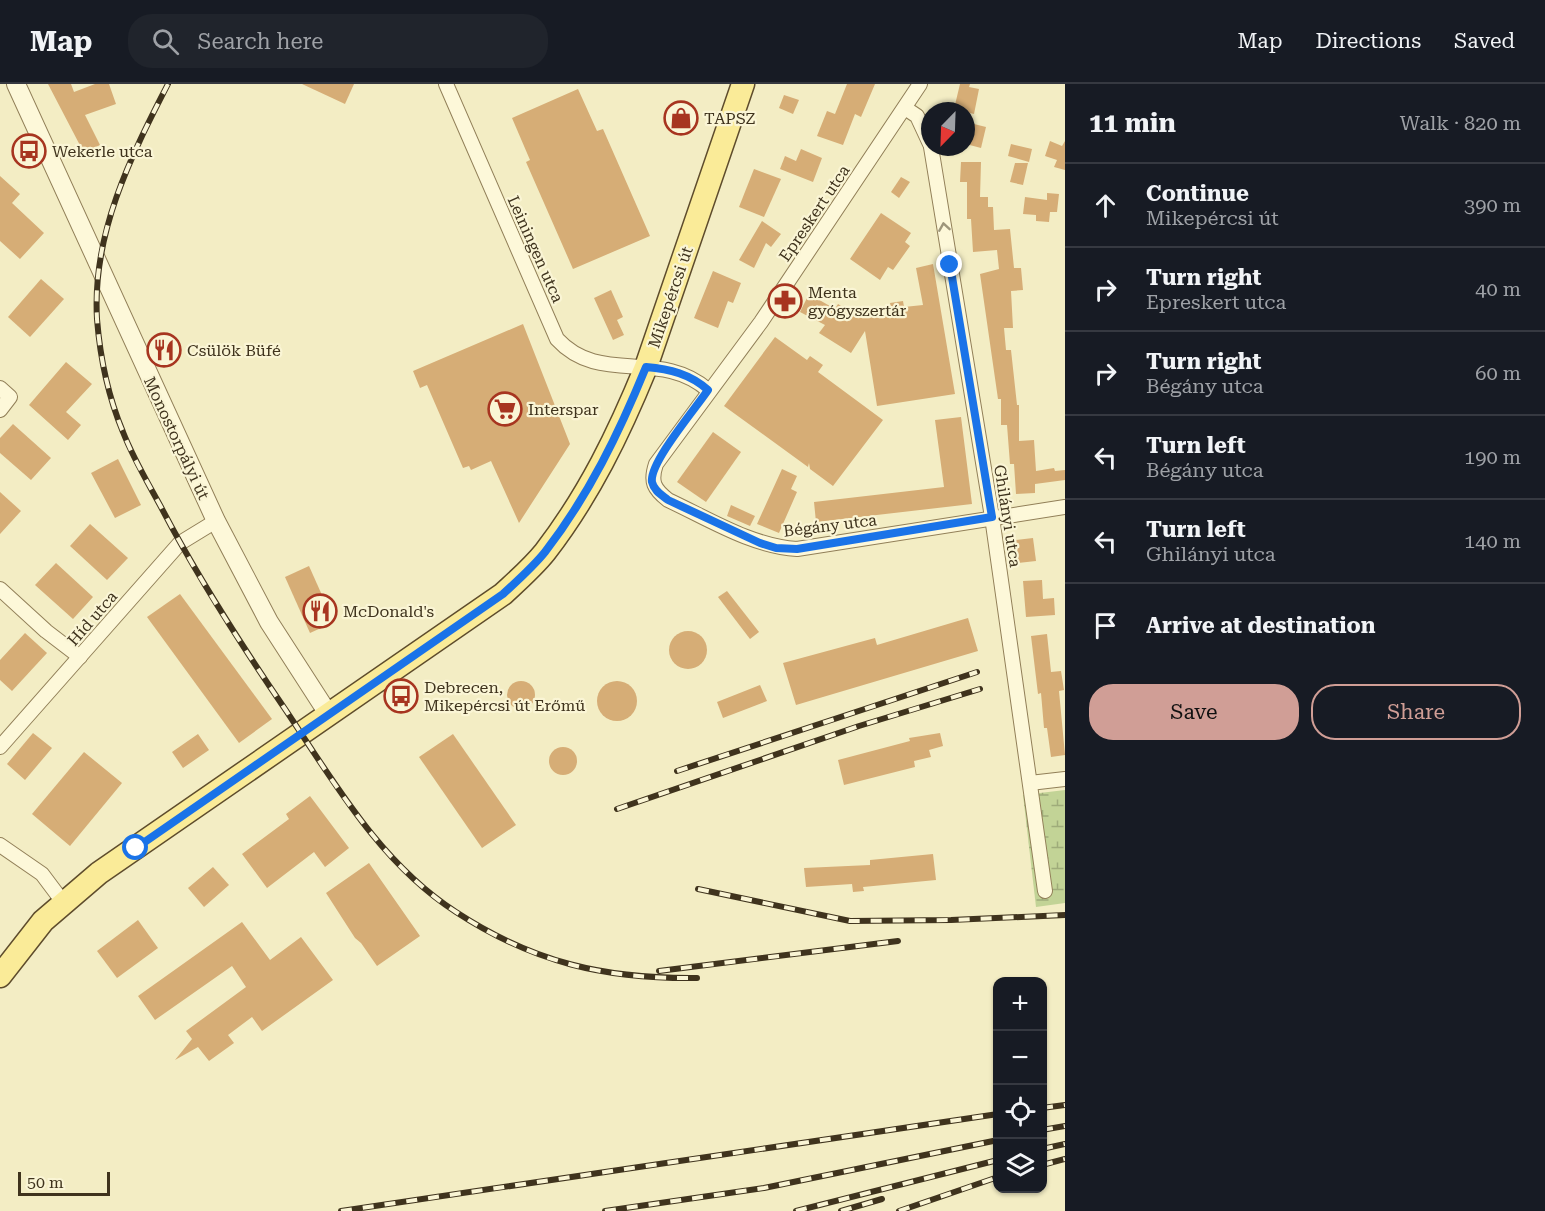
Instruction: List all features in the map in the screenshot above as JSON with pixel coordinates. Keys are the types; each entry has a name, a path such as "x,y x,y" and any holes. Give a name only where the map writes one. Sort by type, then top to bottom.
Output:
{"main road":[{"name":"Mikepércsi út","path":"0,976 43,921 99,873 503,594 544,554 580,503 605,460 646,367 743,84"}],"street":[{"name":"Monostorpályi út","path":"16,84 216,521 268,622 329,715"},
{"name":"Leiningen utca","path":"446,84 557,339 575,356 589,362 646,367"},
{"name":"Epreskert utca","path":"708,390 761,322 920,84"},
{"name":"Ghilányi utca","path":"905,108 917,116 921,125"},
{"name":"Ghilányi utca","path":"932,156 992,517 1045,891"},
{"path":"646,367 670,369 696,380 708,390"},
{"path":"0,388 10,397 0,410"},
{"name":"Bégány utca","path":"708,390 656,464 652,483 656,491 668,500 760,543 797,549 1065,507"},
{"name":"Híd utca","path":"0,747 180,543 216,521"},
{"path":"0,589 46,631 80,657"},
{"path":"1030,783 1065,779"},
{"path":"0,845 42,874 63,902"}],"green space":[{"path":"1065,790 1065,903 1036,907 1023,795"}],"building":[{"path":"48,84 71,84 74,92 95,84 109,84 116,104 85,115 100,145 84,153"},
{"path":"302,84 354,84 345,104"},
{"path":"847,84 875,84 861,117 855,114 843,145 817,136 827,111 835,114"},
{"path":"960,84 970,84 969,87 979,89 975,109 975,102 956,102"},
{"path":"578,89 597,131 603,129 650,236 573,269 526,162 530,160 512,118"},
{"path":"784,95 799,100 793,114 779,108"},
{"path":"975,124 986,127 981,148 975,146"},
{"path":"1050,141 1062,146 1065,141 1065,170 1054,167 1057,160 1045,156"},
{"path":"1011,144 1032,149 1029,162 1008,156"},
{"path":"801,149 822,158 813,182 780,169 785,156 796,161"},
{"path":"961,162 981,162 980,197 988,197 988,207 993,207 994,230 1010,229 1014,268 1021,268 1023,290 1011,291 1013,328 1004,328 1006,350 1011,350 1017,405 1019,405 1019,441 1034,440 1036,471 1054,468 1055,471 1065,470 1065,480 1035,484 1035,493 1016,494 1014,464 1010,464 1007,425 1001,425 1001,399 998,399 980,274 999,269 997,250 973,252 971,219 967,219 967,182 960,182"},
{"path":"1015,163 1028,163 1023,185 1010,182"},
{"path":"754,169 781,179 764,217 739,207"},
{"path":"0,176 20,194 12,203 44,233 20,259 0,241"},
{"path":"901,177 910,182 899,198 891,192"},
{"path":"1047,193 1059,194 1057,212 1050,212 1049,222 1036,221 1036,215 1023,214 1025,197 1047,200"},
{"path":"881,213 911,233 905,242 910,246 893,270 888,267 880,280 850,259"},
{"path":"762,221 781,234 771,247 766,243 754,268 739,260"},
{"path":"933,264 955,394 877,406 865,331 851,353 819,333 825,325 800,312 809,294 835,309 838,304 859,317 892,312 890,303 903,301 904,307 923,305 916,268"},
{"path":"713,271 741,283 733,303 728,301 718,328 694,318"},
{"path":"41,279 64,299 30,337 8,317"},
{"path":"611,290 623,317 617,320 624,335 613,340 594,298"},
{"path":"523,324 570,444 519,523 491,461 471,470 469,466 463,468 427,385 420,388 413,371"},
{"path":"775,337 807,360 810,356 823,365 818,372 883,420 833,486 810,469 809,463 808,467 724,406"},
{"name":"Csülök Büfé","path":"165,339 173,357 163,361 155,343"},
{"path":"66,362 92,384 66,412 81,425 68,440 29,405"},
{"path":"961,417 972,504 816,522 814,502 944,487 935,420"},
{"path":"13,424 51,458 31,480 0,453 0,438"},
{"path":"713,432 741,452 706,502 677,482"},
{"path":"118,459 141,505 115,518 91,473"},
{"path":"782,469 797,476 791,489 797,492 779,533 757,524"},
{"path":"0,492 21,511 0,534"},
{"path":"731,505 755,516 750,526 727,516"},
{"path":"90,524 128,558 107,580 70,546"},
{"path":"1033,538 1036,561 1018,563 1015,540"},
{"path":"56,563 93,597 73,619 35,585"},
{"path":"309,566 334,622 310,633 285,577"},
{"path":"1042,580 1043,599 1054,598 1055,615 1026,617 1023,581"},
{"path":"727,591 759,632 750,639 718,597"},
{"path":"180,594 272,719 239,743 147,617"},
{"path":"968,618 978,651 796,705 783,663 875,638 877,645"},
{"path":"688,631 701,637 707,650 701,663 688,669 675,663 669,650 675,637"},
{"path":"25,633 47,653 12,691 0,680 0,660"},
{"path":"1047,634 1051,672 1061,671 1064,690 1059,691 1065,755 1051,757 1047,728 1044,728 1041,693 1038,694 1031,636"},
{"path":"521,681 531,685 535,695 531,705 521,709 511,705 507,695 511,685"},
{"path":"617,681 631,687 637,701 631,715 617,721 603,715 597,701 603,687"},
{"path":"760,685 767,701 723,718 717,702"},
{"path":"33,733 52,748 25,780 7,764"},
{"path":"940,733 943,746 929,750 931,757 914,761 915,767 844,785 838,760 910,741 909,738"},
{"path":"198,734 209,750 183,768 172,752"},
{"path":"453,734 516,825 482,848 419,757"},
{"path":"563,747 573,751 577,761 573,771 563,775 553,771 549,761 553,751"},
{"path":"84,752 122,783 70,846 32,814"},
{"path":"310,796 349,848 325,867 314,852 267,888 242,854 289,819 286,814"},
{"path":"933,854 936,880 863,887 864,891 853,892 852,884 806,887 804,868 870,865 870,860"},
{"path":"369,863 420,936 377,966 355,938 326,893"},
{"path":"213,867 229,885 204,907 188,888"},
{"path":"138,920 158,948 117,978 97,951"},
{"path":"242,922 270,960 301,937 333,980 262,1031 252,1017 228,1035 234,1043 209,1061 198,1047 175,1060 192,1039 186,1031 246,987 232,966 155,1020 138,996"}],"railway":[{"path":"168,84 140,140 116,197 101,257 97,288 97,319 106,376 123,432 141,470 205,585 252,660 360,820 404,870 429,892 485,930 542,956 601,971 663,978 697,978"},
{"path":"677,771 977,672"},
{"path":"617,809 859,726 980,689"},
{"path":"698,889 850,921 951,920 1065,915"},
{"path":"659,971 898,941"},
{"path":"1047,1107 1065,1105"},
{"path":"341,1211 993,1115"},
{"path":"1047,1129 1065,1126"},
{"path":"605,1211 764,1188 993,1141"},
{"path":"1047,1148 1065,1144"},
{"path":"1047,1164 1065,1159"},
{"path":"796,1211 993,1161"},
{"path":"899,1211 993,1179"},
{"path":"841,1211 882,1199"}],"place":[{"name":"TAPSZ","path":"681,118"},
{"name":"Wekerle utca","path":"29,151"},
{"name":"Menta gyógyszertár","path":"785,301"},
{"name":"Csülök Büfé","path":"164,350"},
{"name":"Interspar","path":"505,409"},
{"name":"McDonald's","path":"320,611"},
{"name":"Debrecen, Mikepércsi út Erőmű","path":"401,696"}],"route":[{"path":"136,848 503,594 544,554 580,503 605,460 646,367 670,369 696,380 708,390 656,464 652,483 656,491 668,500 760,543 776,548 797,549 992,517 950,265"}]}
